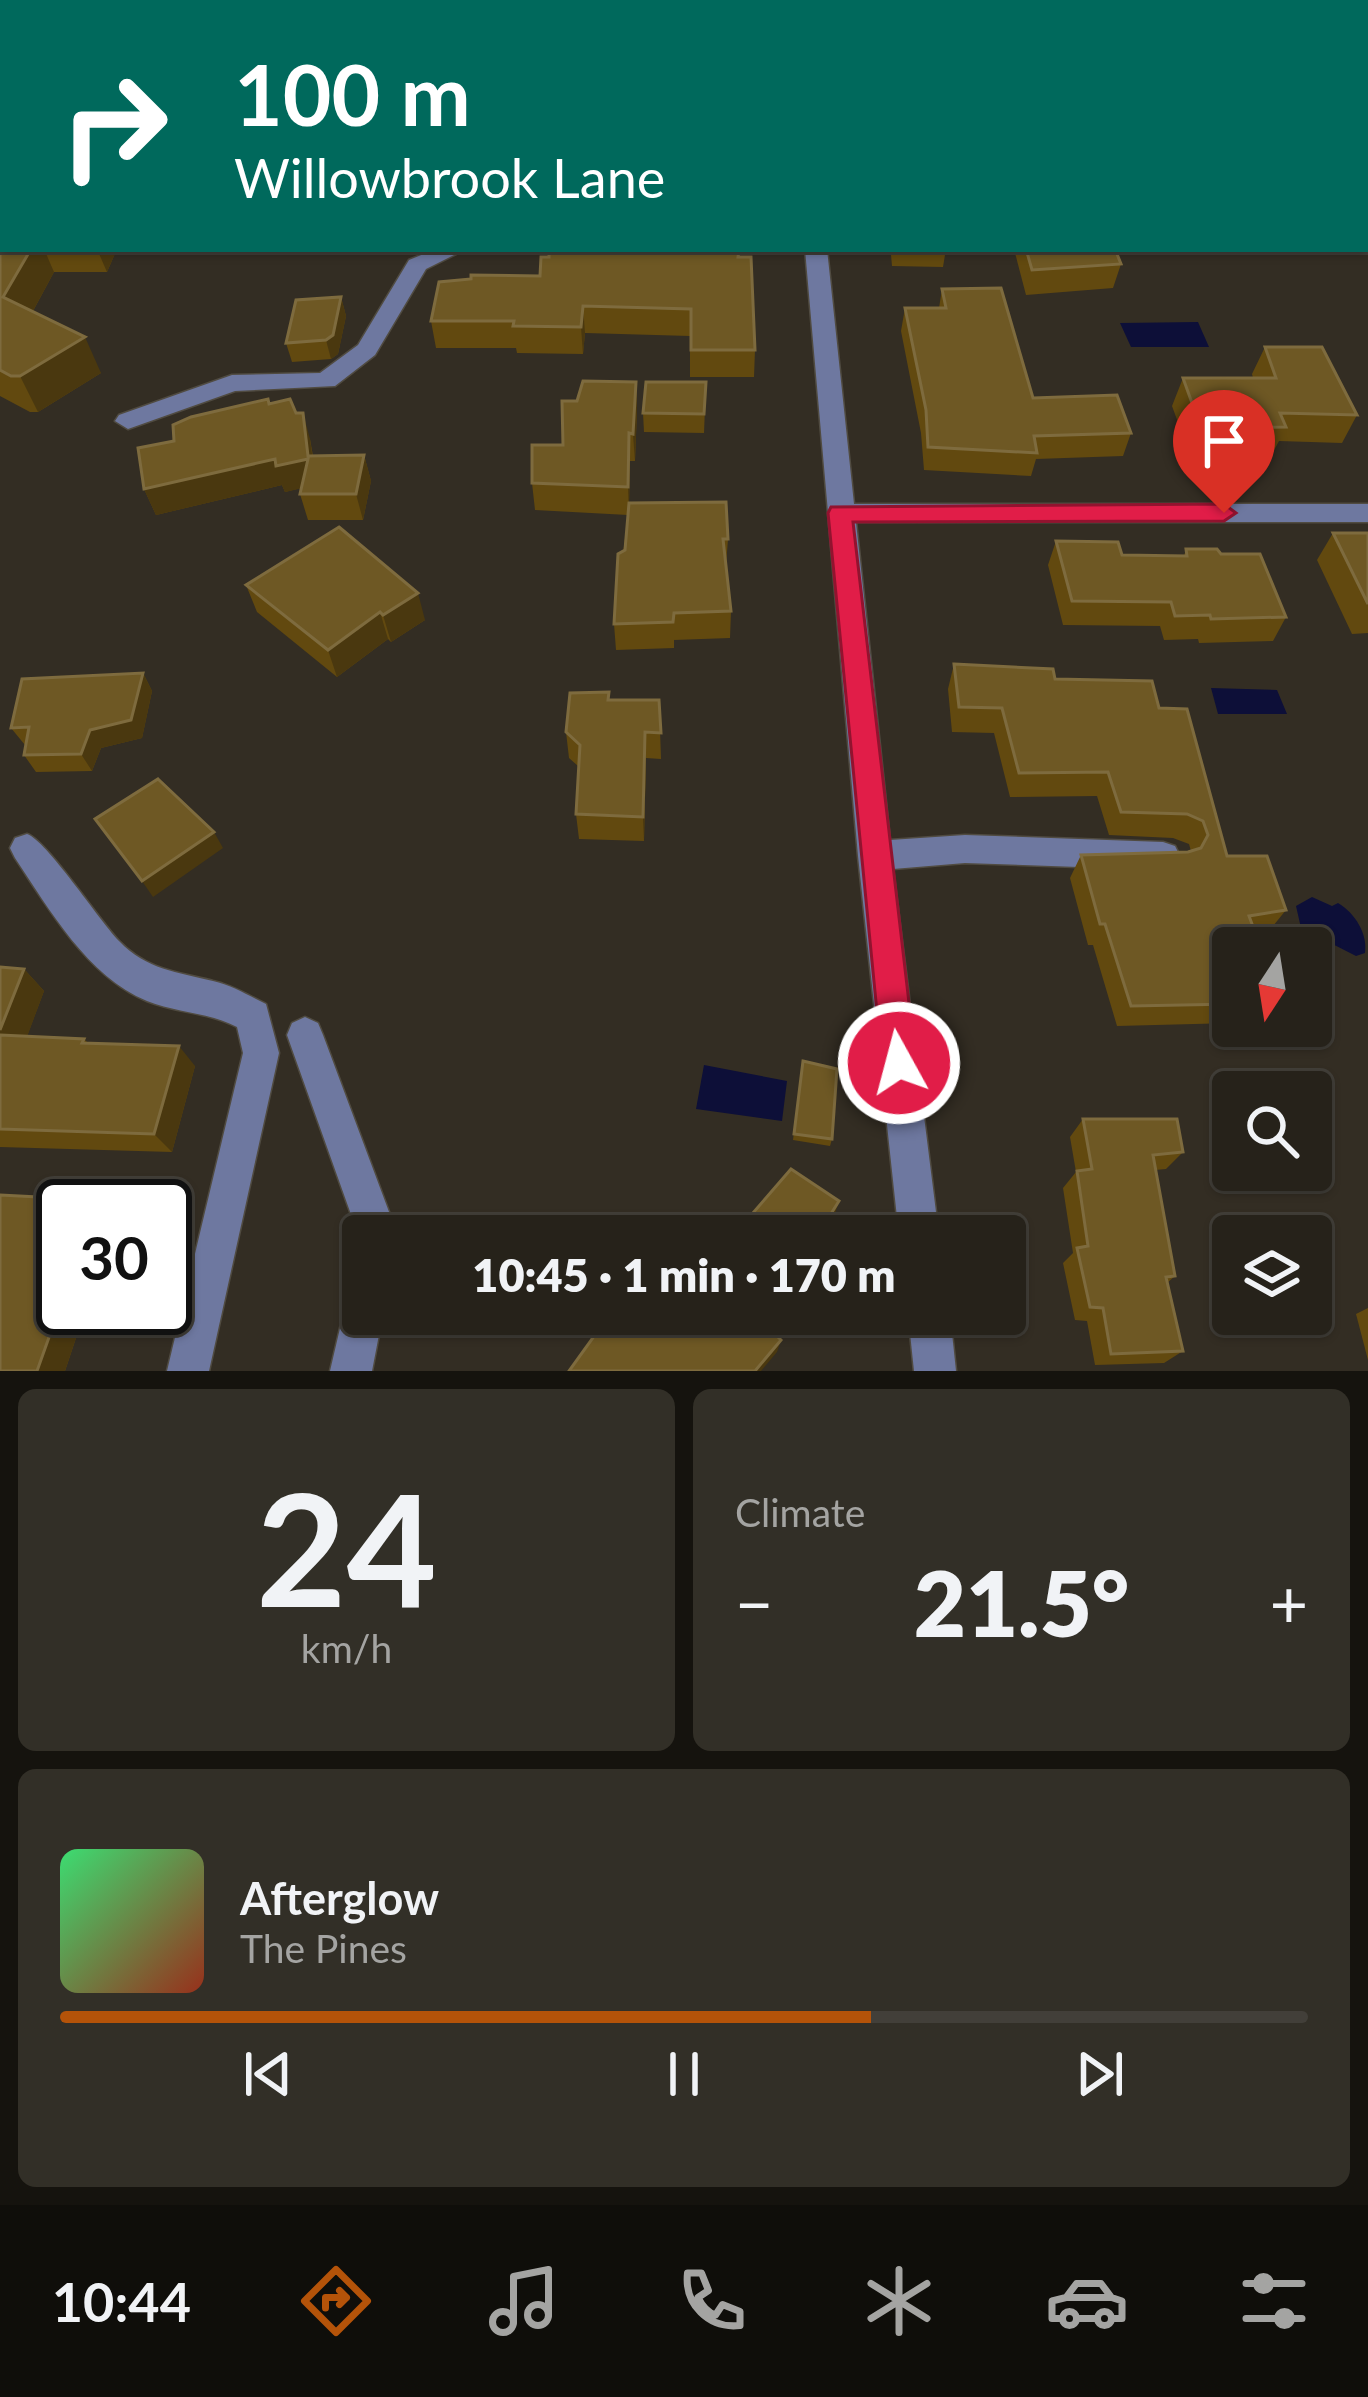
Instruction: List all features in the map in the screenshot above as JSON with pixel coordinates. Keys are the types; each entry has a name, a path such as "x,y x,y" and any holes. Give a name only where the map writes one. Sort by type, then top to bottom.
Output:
{"street":[{"path":"128,421 232,383 326,381 367,350 417,265 448,252"},
{"path":"816,252 875,856 918,1215"},
{"path":"840,513 1368,513"},
{"path":"27,848 66,906 111,957 154,987 215,998 253,1016 261,1053 188,1371"},
{"path":"875,856 965,849 1173,856"},
{"path":"305,1035 370,1215"},
{"path":"350,1371 358,1335"},
{"path":"931,1335 935,1371"}],"shaded area":[{"path":"1198,322 1209,347 1131,347 1120,323"},
{"path":"1211,688 1277,690 1287,714 1218,714"},
{"path":"1312,897 1332,906 1338,903 1359,925 1365,953 1356,956 1332,944 1332,927 1301,927 1296,906"},
{"path":"704,1065 787,1081 782,1121 696,1109"}],"building":[{"path":"0,252 29,252 3,297 85,337 20,376 0,370"},
{"path":"549,252 739,252 738,257 751,257 755,350 691,350 691,309 583,306 581,327 431,321 439,282 471,279 471,275 540,276 541,257 549,257"},
{"path":"1027,252 1116,252 1121,264 1032,270"},
{"path":"1001,288 1033,398 1117,395 1131,433 1034,436 1037,453 928,447 926,410 905,308 946,308 942,289"},
{"path":"341,297 333,335 326,340 286,343 296,300"},
{"path":"1265,347 1322,347 1357,415 1280,413 1286,427 1201,428 1183,378 1276,378"},
{"path":"583,381 636,382 628,487 532,483 532,445 563,445 562,401 577,401"},
{"path":"646,382 706,382 704,414 643,413"},
{"path":"268,399 269,404 290,399 296,413 303,413 308,456 364,455 356,494 300,494 308,459 276,466 275,459 144,489 138,448 174,441 173,425 191,417"},
{"path":"726,502 728,539 723,539 731,611 674,613 673,622 614,624 618,554 625,550 629,503"},
{"path":"339,527 418,593 383,615 380,612 328,650 246,585"},
{"path":"1333,533 1368,533 1368,604"},
{"path":"1056,541 1118,542 1122,555 1187,556 1186,549 1260,554 1286,617 1211,619 1210,615 1175,616 1171,602 1072,601"},
{"path":"954,664 1053,669 1055,679 1152,681 1159,708 1187,709 1227,856 1267,856 1286,910 1249,916 1253,927 1212,927 1212,1004 1131,1006 1105,924 1100,924 1081,855 1188,852 1201,848 1208,835 1203,821 1187,814 1121,812 1108,772 1019,773 1002,708 959,707"},
{"path":"143,673 131,720 90,730 81,754 24,755 29,727 11,728 22,679"},
{"path":"609,692 608,700 659,700 661,733 645,732 643,817 576,814 580,745 566,732 570,693"},
{"path":"158,779 214,832 142,881 95,819"},
{"path":"0,967 24,969 0,1030"},
{"path":"0,1035 179,1046 154,1134 0,1129"},
{"path":"803,1061 837,1069 832,1139 794,1134"},
{"path":"1083,1119 1177,1119 1183,1152 1153,1155 1175,1276 1166,1277 1183,1351 1111,1354 1103,1308 1090,1307 1077,1248 1088,1246 1077,1171 1092,1169"},
{"path":"791,1169 839,1201 830,1215 751,1215"},
{"path":"0,1195 36,1197 36,1335 50,1335 37,1371 0,1371"},
{"path":"595,1335 776,1335 781,1340 755,1371 569,1371"}],"route":[{"path":"899,1063 840,513 1224,513"}]}
